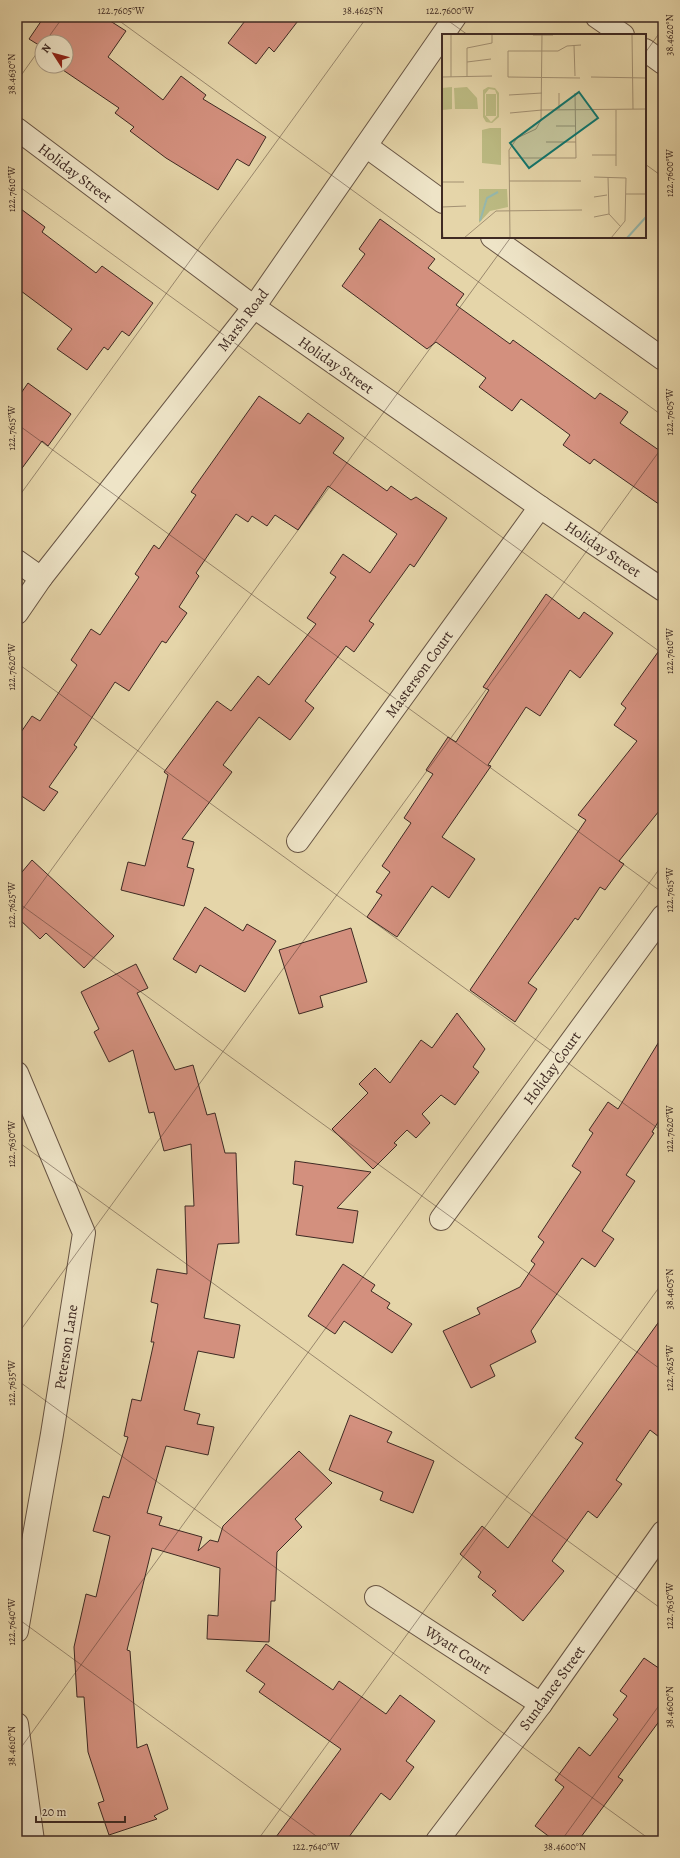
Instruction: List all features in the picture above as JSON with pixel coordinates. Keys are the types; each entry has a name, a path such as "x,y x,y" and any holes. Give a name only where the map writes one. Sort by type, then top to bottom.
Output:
{"street":[{"name":"Marsh Road","path":"443,34 455,17"},
{"path":"597,17 622,34"},
{"name":"Marsh Road","path":"17,613 41,578 254,307 442,36"},
{"path":"646,51 663,63"},
{"name":"Holiday Street","path":"17,129 254,307 540,507 663,590"},
{"path":"366,146 442,201"},
{"path":"493,238 663,359"},
{"name":"Masterson Court","path":"298,841 540,507"},
{"path":"17,561 41,578"},
{"name":"Holiday Court","path":"441,1219 663,916"},
{"name":"Peterson Lane","path":"17,1073 84,1233 52,1434 17,1631"},
{"name":"Sundance Street","path":"437,1841 541,1704 663,1532"},
{"name":"Wyatt Court","path":"376,1597 541,1704"},
{"path":"17,1724 33,1841"}],"building":[{"path":"44,17 104,17 126,31 108,57 163,100 181,76 206,95 203,99 266,137 249,166 237,159 218,190 166,158 130,131 134,127 115,113 119,108 69,74 74,74 74,34 34,34 34,42 29,39"},
{"path":"248,17 301,17 274,52 269,47 256,64 228,43"},
{"path":"17,206 45,227 42,232 96,273 102,266 153,303 129,336 122,331 108,350 104,347 87,370 57,349 72,329 17,288"},
{"path":"380,219 435,259 428,268 464,294 456,305 510,344 513,340 595,399 600,393 628,412 620,423 663,453 663,507 594,459 590,464 563,445 570,435 521,399 512,411 479,387 486,378 436,342 427,349 342,286 365,254 359,249"},
{"path":"28,383 71,414 48,446 42,441 17,475 17,399"},
{"path":"259,396 300,424 308,413 344,438 333,453 387,491 391,486 411,500 416,497 447,518 414,567 410,564 369,621 374,624 354,652 346,646 305,701 314,708 290,740 259,717 223,765 232,772 182,839 194,842 187,867 194,869 184,906 121,890 128,862 145,866 168,775 164,772 217,701 231,711 258,676 269,685 316,624 307,618 336,577 330,573 343,554 370,573 397,534 328,486 298,530 275,515 267,526 252,516 248,522 236,514 196,573 199,576 179,607 187,613 166,643 162,641 129,691 115,682 74,745 77,747 49,787 58,792 44,811 17,793 17,738 32,716 40,721 77,665 71,660 91,629 100,635 139,577 135,574 154,545 159,549 196,495 191,492"},
{"path":"546,594 579,619 584,612 613,633 580,678 570,670 540,716 526,707 488,765 491,766 442,837 475,859 449,898 432,886 397,937 367,917 382,895 376,892 390,872 382,866 411,823 404,818 433,774 426,770 448,737 456,742 489,690 483,687"},
{"path":"663,645 663,806 619,861 624,864 605,890 600,887 578,920 575,918 528,983 537,989 515,1022 470,990 586,820 578,815 637,741 614,725 626,708 621,704"},
{"path":"32,860 114,936 84,968 46,933 40,939 17,917 17,878"},
{"path":"205,907 243,931 247,924 276,941 245,992 200,965 196,973 173,959"},
{"path":"351,928 367,982 320,996 323,1007 299,1014 279,950"},
{"path":"136,964 148,988 137,993 175,1070 193,1065 207,1115 215,1113 225,1153 236,1153 239,1243 218,1244 204,1318 240,1325 234,1358 198,1351 184,1410 200,1414 197,1424 214,1427 208,1455 166,1446 147,1513 162,1517 159,1525 202,1537 198,1551 210,1540 218,1542 223,1526 299,1451 332,1483 295,1519 302,1527 277,1552 275,1601 271,1601 269,1642 207,1639 208,1615 218,1616 220,1568 152,1548 127,1650 130,1651 137,1748 147,1744 168,1809 154,1816 157,1819 109,1835 98,1803 104,1801 88,1752 84,1697 77,1697 74,1647 86,1594 96,1597 110,1536 93,1531 103,1496 109,1498 128,1437 124,1436 132,1399 141,1401 154,1342 151,1342 158,1304 151,1302 157,1269 187,1274 185,1206 194,1206 191,1144 164,1151 154,1112 149,1113 133,1050 109,1062 94,1032 99,1029 81,992"},
{"path":"457,1013 485,1049 473,1067 479,1072 455,1105 441,1095 422,1114 430,1123 416,1138 407,1130 394,1143 397,1145 373,1169 332,1129 368,1093 359,1084 375,1068 390,1083 421,1040 432,1048"},
{"path":"663,1035 663,1114 652,1132 654,1133 626,1175 635,1181 602,1231 614,1239 595,1267 582,1258 531,1331 536,1342 490,1365 495,1376 471,1388 443,1331 480,1314 477,1308 520,1287 535,1264 531,1261 544,1242 538,1237 581,1172 572,1166 593,1133 589,1130 608,1102 618,1109"},
{"path":"295,1161 371,1172 337,1208 358,1211 353,1243 296,1235 303,1186 293,1184"},
{"path":"343,1264 375,1285 371,1291 390,1303 387,1308 412,1324 392,1353 344,1321 335,1334 308,1316"},
{"path":"663,1316 663,1440 650,1430 616,1480 622,1484 597,1518 588,1511 552,1561 564,1571 523,1621 492,1595 496,1591 478,1577 481,1572 460,1554 482,1526 508,1548 583,1443 575,1438"},
{"path":"350,1415 392,1432 387,1442 434,1461 413,1513 380,1500 383,1492 329,1470"},
{"path":"266,1644 333,1690 339,1681 386,1714 400,1695 435,1721 406,1761 414,1767 390,1800 381,1793 346,1841 273,1841 341,1749 259,1692 265,1684 246,1671"},
{"path":"644,1658 663,1671 663,1716 618,1777 623,1780 578,1841 555,1841 535,1826 564,1787 555,1780 579,1747 590,1756 618,1719 613,1715 627,1696 620,1691"}]}
